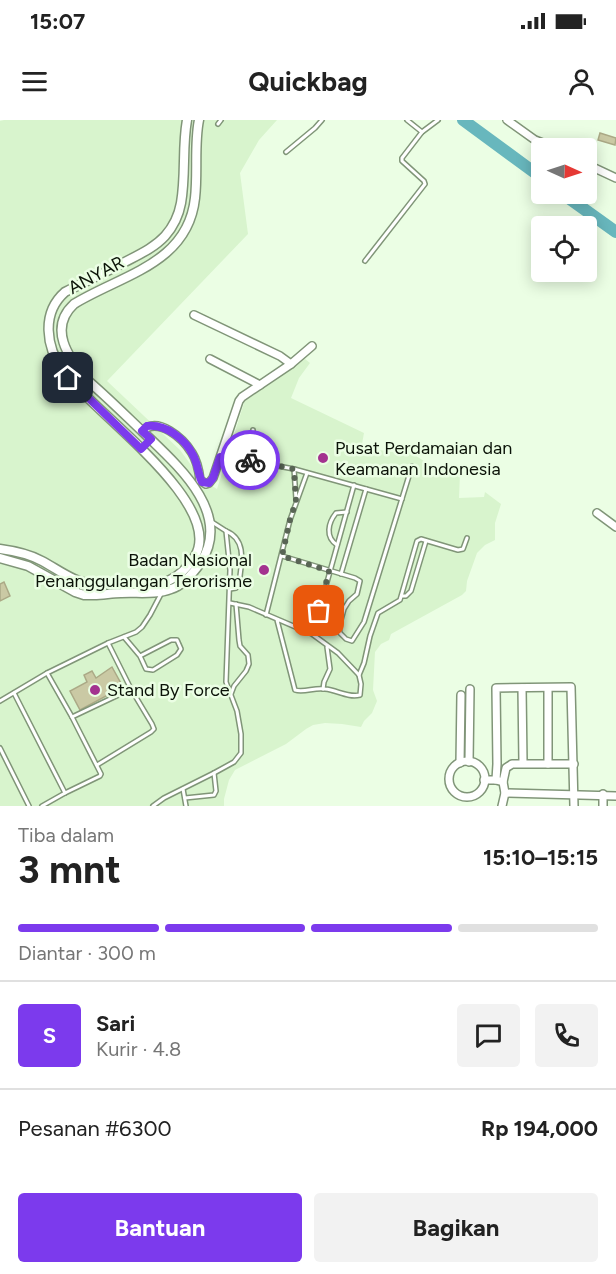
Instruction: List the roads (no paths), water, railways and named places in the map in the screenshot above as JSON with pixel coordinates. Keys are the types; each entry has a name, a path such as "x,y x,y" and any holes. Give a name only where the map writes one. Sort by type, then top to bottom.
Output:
{"street":[{"name":"ANYAR","path":"172,584 198,550 200,540 194,515 174,484 62,370 48,336 48,324 58,299 65,292 141,254 167,234 176,218 181,202 187,120"},
{"name":"ANYAR","path":"199,120 194,207 188,226 181,238 170,250 150,265 74,304 68,309 61,327 64,344 74,365 183,472 201,499 210,521"},
{"path":"507,120 532,138"},
{"path":"597,169 616,178"},
{"path":"194,315 291,364"},
{"path":"142,431 147,426 155,426 169,430 177,436 192,453 200,480 206,484 209,483 213,478 237,404 242,397 291,364 312,346"},
{"path":"210,359 261,385"},
{"path":"141,449 151,439"},
{"path":"597,513 616,527"},
{"path":"0,558 28,566 64,587 84,595 162,591 192,574 206,553 211,538 210,521"},
{"path":"0,549 21,552 84,583 172,584"},
{"path":"64,587 68,576"},
{"path":"502,806 506,793 499,781 497,764 496,688 570,687 572,689 574,806"},
{"path":"522,688 523,763"},
{"path":"548,688 548,764"},
{"path":"469,762 470,689"},
{"path":"460,763 461,695"},
{"path":"469,762 477,765 483,772 484,780 476,795 466,797 453,791 449,782 450,773 452,768 460,763 469,762"},
{"path":"499,781 506,768 512,764 574,764"},
{"path":"484,780 499,781"},
{"path":"506,793 616,796"},
{"path":"603,794 603,806"},
{"path":"463,806 466,797"},
{"path":"466,797 470,806"}],"lane":[{"path":"286,152 322,120"},
{"path":"406,120 422,132"},
{"path":"365,261 425,184 401,160 422,132 438,120"},
{"path":"251,461 253,430"},
{"path":"220,457 308,472 402,499"},
{"path":"282,556 355,578 360,582 357,594 344,609 339,627 340,633 352,641 364,622 412,465"},
{"path":"294,469 296,501"},
{"path":"266,615 290,520 308,472"},
{"path":"319,611 354,485"},
{"path":"341,574 366,489"},
{"path":"337,545 328,534 331,520 336,513 346,512"},
{"path":"210,521 232,534 240,544 242,553 239,584 236,588 230,588"},
{"path":"153,806 234,762 242,751 237,711 226,682 230,570 226,531"},
{"path":"359,675 376,616 380,610 400,600 402,596 417,541 421,539 458,550 463,549 467,538"},
{"path":"402,596 410,593 426,541"},
{"path":"409,572 416,574"},
{"path":"0,702 47,673 136,632 150,615 162,591"},
{"path":"230,603 249,607 306,631 327,645 359,675 362,684 361,693 358,696 350,696 323,688 299,692 295,690 277,620"},
{"path":"231,694 249,664 248,655 238,640 236,604"},
{"path":"124,637 140,656 146,669 153,670 177,655 181,649 177,640 171,640 140,656"},
{"path":"97,765 154,729 108,643"},
{"path":"323,688 330,669 327,645"},
{"path":"42,806 100,776 101,771 47,673"},
{"path":"72,717 131,689"},
{"path":"14,693 65,793"},
{"path":"0,748 29,806"},
{"path":"184,798 214,795 216,793 214,774"},
{"path":"183,789 186,806"}],"waterway":[{"path":"463,120 531,170"},
{"path":"577,204 616,232"}],"place":[{"name":"Pusat Perdamaian dan Keamanan Indonesia","path":"323,458"},
{"name":"Badan Nasional Penanggulangan Terorisme","path":"264,570"},
{"name":"Stand By Force","path":"95,690"}]}
